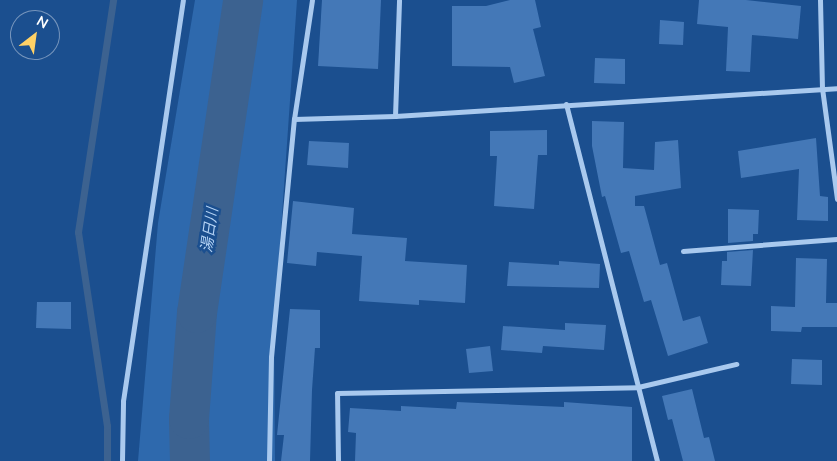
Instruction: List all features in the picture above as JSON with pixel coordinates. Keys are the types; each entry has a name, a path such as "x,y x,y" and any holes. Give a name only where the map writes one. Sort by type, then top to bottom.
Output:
{"street":[{"path":"122,461 123,401 183,0"},
{"path":"269,461 271,356 294,119 312,0"},
{"path":"395,116 400,0"},
{"path":"820,0 822,88 837,199"},
{"path":"294,119 395,116 837,88"},
{"path":"566,104 657,461"},
{"path":"683,251 837,239"},
{"path":"338,461 337,393 638,387 736,364"}],"shaded area":[{"path":"195,0 297,0 274,330 275,461 138,461 158,223"}],"building":[{"path":"322,0 381,0 378,69 318,66"},
{"path":"510,0 535,0 541,27 533,29 545,76 514,83 510,67 452,66 452,6 486,6"},
{"path":"699,0 746,0 801,6 798,39 752,35 750,72 726,71 728,27 697,24"},
{"path":"660,20 684,22 683,45 659,44"},
{"path":"595,58 625,59 625,84 594,83"},
{"path":"592,121 624,122 623,168 654,170 655,142 678,140 681,188 635,196 635,206 644,206 660,265 667,263 683,321 700,316 708,343 668,356 651,300 644,302 629,251 621,253 605,196 602,197 592,146"},
{"path":"547,130 547,155 538,155 534,209 494,206 497,156 490,156 490,131"},
{"path":"816,138 820,196 828,197 828,221 797,220 799,169 741,178 738,151"},
{"path":"309,141 349,143 348,168 307,165"},
{"path":"293,201 354,208 352,234 407,238 405,261 467,265 465,303 419,300 419,305 359,301 362,256 317,252 316,266 287,263"},
{"path":"728,209 759,210 758,234 753,234 753,241 728,243"},
{"path":"753,250 751,286 721,285 722,261 727,261 727,252"},
{"path":"796,258 827,259 826,303 837,303 837,327 802,327 801,332 771,331 771,306 795,307"},
{"path":"559,261 600,264 599,288 507,286 509,262 559,265"},
{"path":"37,302 71,302 71,329 36,328"},
{"path":"290,309 320,310 320,348 315,348 312,390 310,461 281,461 284,435 277,435"},
{"path":"565,323 606,325 604,350 543,346 542,353 501,350 503,326 565,330"},
{"path":"490,346 493,371 469,373 466,349"},
{"path":"792,359 822,360 822,385 791,384"},
{"path":"692,389 704,438 709,437 715,461 683,461 672,419 668,420 662,396"},
{"path":"457,402 564,407 564,402 632,407 632,461 355,461 356,433 348,432 350,408 401,411 401,406 456,409"}],"waterway":[{"path":"107,461 107,426 78,232 113,0"},
{"name":"湯日川","path":"190,461 189,419 197,313 243,0"}]}
